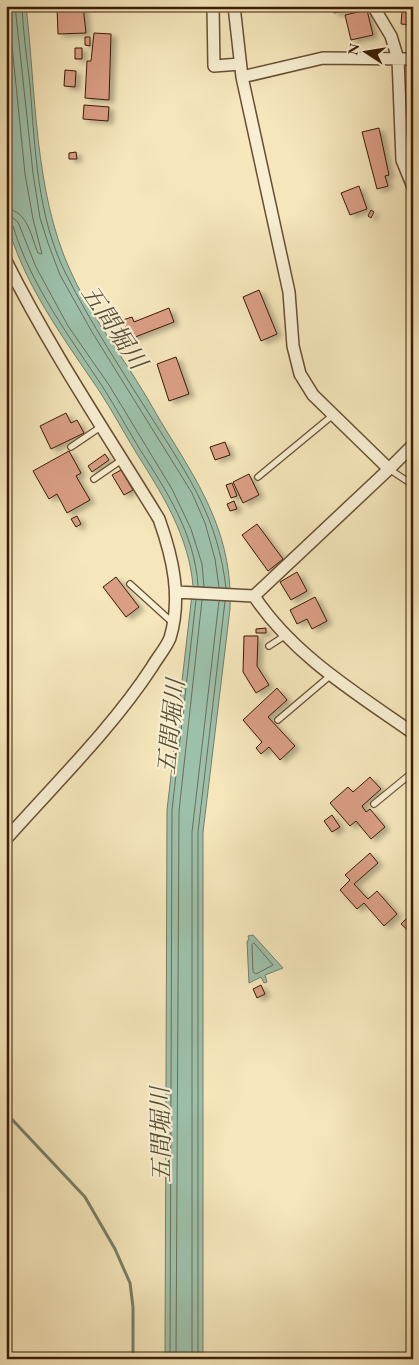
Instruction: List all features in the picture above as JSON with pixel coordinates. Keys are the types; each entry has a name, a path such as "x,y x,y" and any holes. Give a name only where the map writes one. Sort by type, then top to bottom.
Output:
{"street":[{"path":"213,6 214,66 240,64"},
{"path":"234,6 242,77 289,292 293,346 300,374 313,395 389,468"},
{"path":"372,6 391,36 398,59 402,160 413,187"},
{"path":"242,77 323,58 413,59"},
{"path":"6,261 53,349 159,519 170,549 176,592 169,641 135,693 6,839"},
{"path":"176,592 254,596 413,445"},
{"path":"254,596 262,609 301,651 331,675 413,733"}],"lane":[{"path":"258,476 333,415"},
{"path":"71,447 102,426"},
{"path":"94,479 123,459"},
{"path":"389,468 413,485"},
{"path":"130,584 173,623"},
{"path":"269,646 286,635"},
{"path":"278,720 331,675"},
{"path":"374,804 413,772"}],"water":[{"path":"6,6 26,6 38,140 43,174 49,207 58,239 70,270 93,313 142,389 194,476 214,517 227,561 230,584 230,609 203,832 203,1359 165,1359 167,810 193,586 191,568 180,534 165,501 103,397 44,308 22,265 13,242 6,219"},
{"path":"253,935 283,968 265,975 267,982 264,983 261,977 249,983 247,941 249,940 248,936"}],"building":[{"path":"83,6 86,33 58,34 57,7"},
{"path":"333,6 349,6 350,10 334,13"},
{"path":"367,10 373,35 351,40 345,15"},
{"path":"402,12 413,12 413,25 401,24"},
{"path":"94,33 111,34 109,100 85,98 87,61 91,61"},
{"path":"85,37 90,37 90,46 85,45"},
{"path":"75,48 82,48 82,59 75,59"},
{"path":"65,70 76,71 75,87 64,86"},
{"path":"84,105 109,107 108,121 83,119"},
{"path":"379,128 389,175 385,176 388,186 377,189 362,132"},
{"path":"76,152 77,159 69,159 69,153"},
{"path":"359,186 367,209 350,215 341,193"},
{"path":"371,210 374,212 371,218 368,216"},
{"path":"259,290 277,334 261,341 243,297"},
{"path":"169,308 174,322 130,339 123,320 132,317 134,322"},
{"path":"176,357 189,394 169,401 157,364"},
{"path":"66,413 71,423 77,420 84,433 51,449 40,426"},
{"path":"225,442 230,455 215,460 210,447"},
{"path":"69,451 81,473 76,476 90,500 67,513 57,494 49,499 33,471"},
{"path":"105,454 109,460 92,472 88,466"},
{"path":"121,470 133,490 124,495 112,475"},
{"path":"249,474 259,495 243,503 233,482"},
{"path":"232,483 237,496 231,498 226,485"},
{"path":"234,501 237,509 230,511 227,504"},
{"path":"77,516 81,524 76,527 71,519"},
{"path":"257,524 283,559 268,571 242,535"},
{"path":"297,572 307,591 291,600 280,582"},
{"path":"116,577 139,607 126,617 103,587"},
{"path":"315,597 327,621 312,629 307,619 297,624 290,610"},
{"path":"413,597 413,609 407,601"},
{"path":"266,628 266,633 256,633 256,629"},
{"path":"244,636 258,636 257,666 269,685 256,693 243,672"},
{"path":"277,688 287,700 268,717 295,746 280,760 269,747 261,754 256,748 262,742 243,720"},
{"path":"370,777 381,789 362,806 366,812 370,809 385,827 371,839 356,821 350,826 330,803 348,787 353,792"},
{"path":"332,815 340,827 332,832 324,821"},
{"path":"370,853 378,863 354,884 368,899 377,891 397,914 384,926 364,903 357,909 340,890 350,880 345,875"},
{"path":"413,912 413,932 411,933 401,924"},
{"path":"261,985 265,994 257,998 253,989"}],"waterway":[{"path":"6,1113 85,1197 115,1249 130,1283 133,1307 133,1359"}],"water label":[{"name":"五間堀川","path":"114,327"},
{"name":"五間堀川","path":"171,727"},
{"name":"五間堀川","path":"161,1135"}]}
